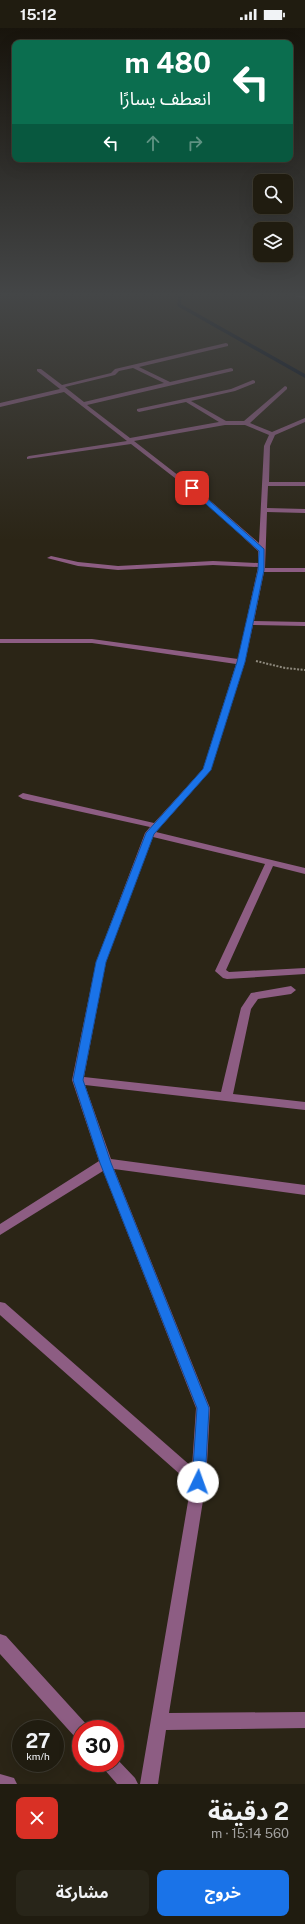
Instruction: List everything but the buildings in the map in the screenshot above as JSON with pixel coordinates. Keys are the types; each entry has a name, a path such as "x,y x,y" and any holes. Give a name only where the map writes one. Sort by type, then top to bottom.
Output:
{"street":[{"path":"48,377 204,498 262,550"},
{"path":"0,405 102,377"},
{"path":"156,377 168,383"},
{"path":"82,404 197,377"},
{"path":"139,410 188,401 233,390 254,382"},
{"path":"246,424 285,388"},
{"path":"188,401 225,423"},
{"path":"29,458 225,423 246,424 272,434 305,420"},
{"path":"149,1784 198,1482 203,1408 106,1163 78,1080 101,962 154,830 207,770 241,660 261,568 267,446 272,434"},
{"path":"265,484 305,484"},
{"path":"264,510 305,511"},
{"path":"50,558 78,564 118,568 146,568 213,563 261,568 305,570"},
{"path":"249,623 305,624"},
{"path":"0,641 92,641 241,660"},
{"path":"23,796 154,830 270,863 305,871"},
{"path":"270,863 220,971 227,976 305,971"},
{"path":"226,1097 246,1008 254,996 291,990"},
{"path":"78,1080 305,1106"},
{"path":"0,1230 106,1163 305,1190"},
{"path":"0,1307 198,1482"},
{"path":"0,1642 72,1721"},
{"path":"159,1722 305,1720"},
{"path":"118,1772 129,1784"},
{"path":"0,1783 8,1784"}],"path":[{"path":"241,660 305,670"}],"route":[{"path":"192,488 262,550 261,570 241,662 207,770 150,833 101,962 78,1080 106,1163 203,1408 198,1482"}]}
